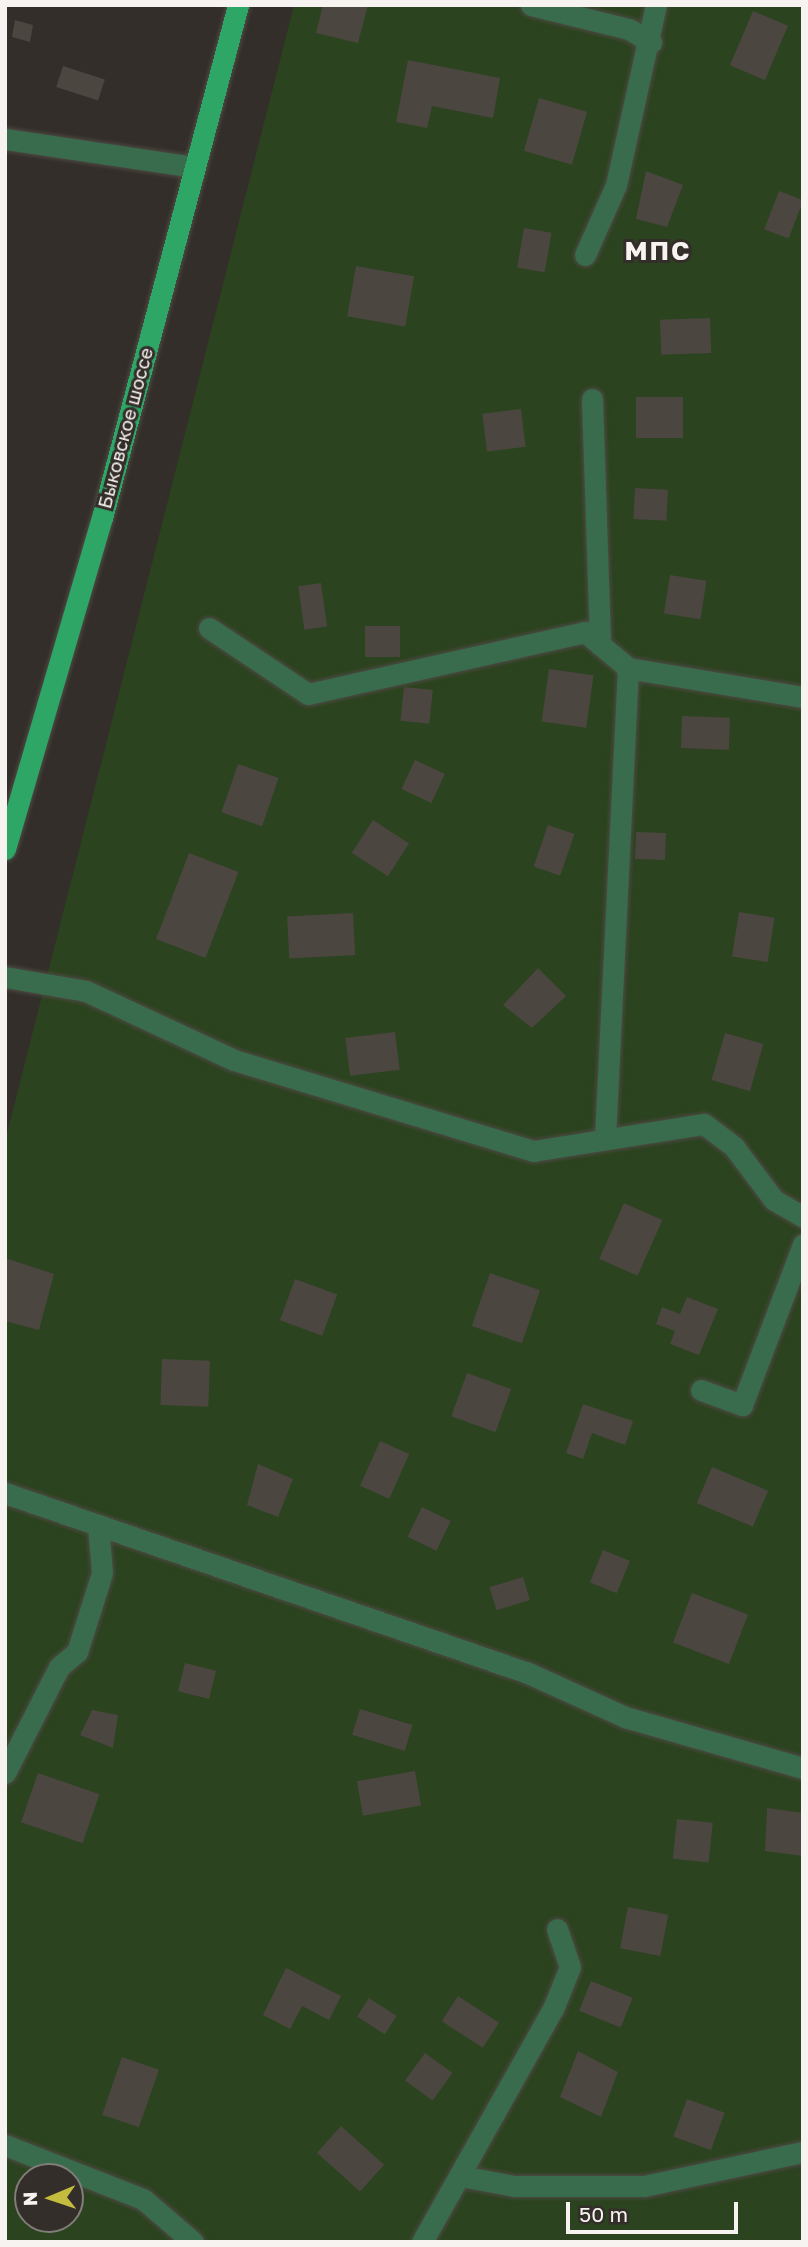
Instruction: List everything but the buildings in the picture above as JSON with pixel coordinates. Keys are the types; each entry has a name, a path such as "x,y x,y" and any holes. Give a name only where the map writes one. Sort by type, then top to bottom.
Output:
{"main road":[{"name":"Быковское шоссе","path":"5,849 238,5"}],"street":[{"path":"531,5 629,29 652,42"},
{"path":"584,255 616,185 652,42 656,5"},
{"path":"5,139 195,167"},
{"path":"592,399 600,645"},
{"path":"209,628 308,694 586,632 628,668 803,697"},
{"path":"606,1138 628,668"},
{"path":"5,977 86,990 234,1060 533,1151 704,1124 734,1147 774,1200 803,1217"},
{"path":"701,1390 742,1405 803,1244"},
{"path":"5,1493 528,1673 625,1717 803,1768"},
{"path":"5,1773 59,1667 77,1652 102,1573 98,1525"},
{"path":"422,2242 461,2176 570,1967 557,1929"},
{"path":"5,2145 142,2199 193,2242"},
{"path":"461,2176 514,2186 644,2186 803,2152"}],"green space":[{"path":"294,5 803,5 803,2242 5,2242 5,1141"}],"district":[{"name":"МПС","path":"658,251"}]}
